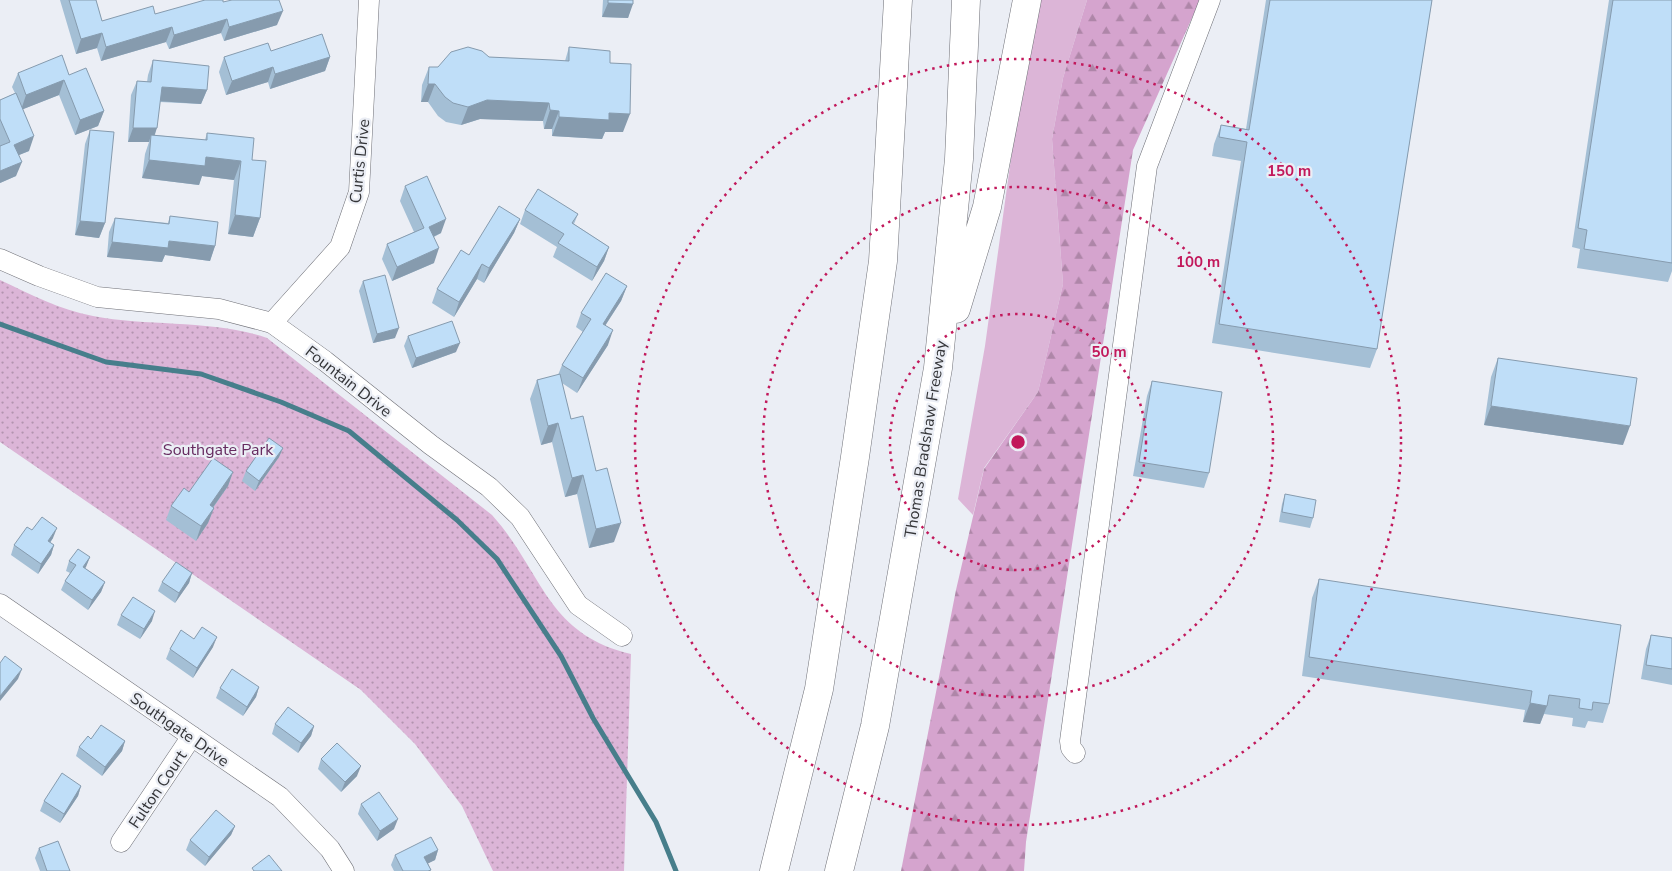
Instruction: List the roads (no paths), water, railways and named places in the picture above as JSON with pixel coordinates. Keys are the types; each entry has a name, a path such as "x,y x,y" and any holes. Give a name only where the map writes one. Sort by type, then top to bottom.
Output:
{"highway":[{"path":"774,871 819,689 855,457 882,261 897,53 898,0"},
{"name":"Thomas Bradshaw Freeway","path":"839,871 875,726 938,368 959,159 966,0"},
{"path":"938,368 987,207 1027,0"}],"street":[{"name":"Curtis Drive","path":"272,323 340,247 352,216 359,192 369,0"},
{"path":"1075,753 1071,748 1070,741 1147,166 1210,0"},
{"name":"Fountain Drive","path":"0,259 39,276 97,297 219,310 272,323 325,361 431,445 489,487 520,518 578,605 622,636"},
{"name":"Southgate Drive","path":"0,604 280,797 330,849 344,871"},
{"name":"Fulton Court","path":"122,842 192,736"}],"waterway":[{"path":"0,324 106,362 201,374 281,402 349,431 457,520 497,559 561,656 593,718 656,822 676,871"}],"park label":[{"name":"Southgate Park","path":"218,449"}]}
